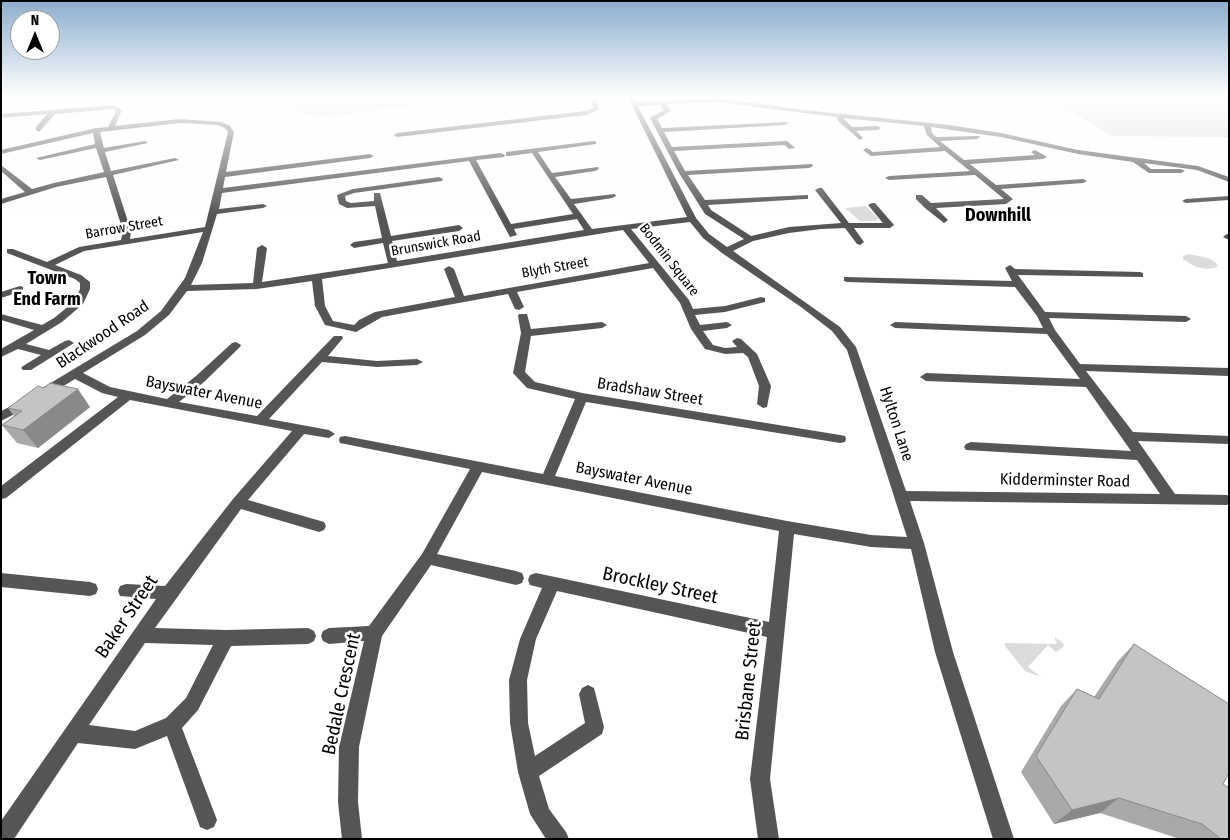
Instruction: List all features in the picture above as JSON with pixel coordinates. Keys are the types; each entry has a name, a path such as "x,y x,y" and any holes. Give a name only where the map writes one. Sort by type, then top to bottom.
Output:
{"street":[{"path":"1,152 69,136"},
{"path":"97,136 127,231 124,241"},
{"name":"Blackwood Road","path":"2,416 141,333 165,313 196,266 214,212 230,136"},
{"name":"Hylton Lane","path":"650,136 692,219 706,236 806,305 836,329 852,349 918,543 944,652 1004,839"},
{"path":"663,136 708,212 750,239"},
{"path":"928,206 1006,202 1009,199 931,136"},
{"path":"1006,136 1078,152 1198,168 1229,180"},
{"path":"934,140 979,137"},
{"path":"40,158 145,143"},
{"path":"217,192 594,143"},
{"path":"670,149 787,143 791,148"},
{"path":"867,150 871,154 948,149"},
{"path":"533,150 590,232"},
{"path":"964,162 1043,158 1035,152"},
{"path":"222,175 370,156"},
{"path":"471,158 511,231 578,216"},
{"path":"1,202 54,185 175,160"},
{"path":"1136,160 1149,171 1155,173 1183,171"},
{"path":"683,173 809,166"},
{"path":"1,167 31,192"},
{"path":"551,176 595,169"},
{"path":"889,178 977,173"},
{"path":"379,203 350,206 342,202 341,195 353,191 440,179"},
{"path":"994,187 1083,181"},
{"path":"375,188 393,265"},
{"path":"819,190 849,225 860,242"},
{"path":"569,202 612,196"},
{"path":"703,203 805,197"},
{"path":"919,197 944,220"},
{"path":"1186,201 1229,198"},
{"path":"725,250 750,239 790,230 849,225 890,225 872,205"},
{"path":"214,212 263,206"},
{"name":"Brunswick Road","path":"183,288 257,286 317,278 590,232 692,219"},
{"name":"Bodmin Square","path":"625,227 653,265 685,302 696,329 709,347 725,351 741,345 753,356 765,386 763,404"},
{"path":"354,245 459,228"},
{"name":"Barrow Street","path":"48,265 82,249 208,229"},
{"path":"257,286 262,248"},
{"path":"1,354 58,320 79,302 85,289 85,282 78,277 4,249"},
{"name":"Blyth Street","path":"317,278 320,306 329,323 356,329 379,314 653,265"},
{"path":"449,269 461,300"},
{"path":"1140,275 1011,270 1018,284 1042,315 1050,331 1130,436 1141,456 1172,500"},
{"path":"847,279 1018,284"},
{"path":"1,295 20,289"},
{"name":"Bradshaw Street","path":"511,291 521,311 526,333 519,373 531,385 582,397 765,423 840,439"},
{"name":"Bodmin Square","path":"690,312 726,310 761,300"},
{"path":"1042,315 1186,319"},
{"path":"1,317 43,329"},
{"path":"526,333 602,326"},
{"path":"696,329 727,326"},
{"path":"895,326 1050,331"},
{"path":"260,422 338,338"},
{"path":"27,368 69,343"},
{"path":"17,345 49,354"},
{"path":"169,404 200,379 236,345"},
{"path":"319,358 377,364 417,362"},
{"path":"1078,367 1229,372"},
{"name":"Bayswater Avenue","path":"75,374 106,390 128,396 329,434"},
{"path":"926,377 1090,383"},
{"path":"1,494 128,396"},
{"path":"547,480 582,397"},
{"name":"Baker Street","path":"1,839 169,593 238,503 301,429"},
{"path":"1130,436 1229,440"},
{"name":"Bayswater Avenue","path":"345,440 787,527 871,540 918,543"},
{"path":"971,447 1141,456"},
{"name":"Bedale Crescent","path":"352,839 348,802 349,747 374,633 427,558 479,466"},
{"name":"Kidderminster Road","path":"901,496 1229,500"},
{"path":"238,503 319,526"},
{"name":"Brisbane Street","path":"769,839 760,779 787,527"},
{"path":"427,558 516,578"},
{"path":"1,580 90,588"},
{"name":"Brockley Street","path":"528,772 519,723 518,680 544,582 776,631"},
{"path":"126,591 169,593"},
{"path":"329,636 374,633"},
{"path":"141,635 226,638 308,636"},
{"path":"74,733 134,740 172,725 192,704 226,638"},
{"path":"559,839 540,814 528,772 595,727 588,694"},
{"path":"172,725 207,820"}],"shaded area":[{"path":"1135,136 1229,136 1229,137"},
{"path":"866,206 878,218 875,221 860,221 845,208"},
{"path":"1189,254 1208,258 1218,266 1207,269 1196,267 1183,259 1183,256"},
{"path":"1054,637 1064,645 1062,648 1056,652 1048,645 1028,667 1041,677 1025,671 1005,646 1005,643 1057,644"}],"building":[{"path":"50,383 78,389 23,430 2,425 22,411 8,408 38,386 44,388"},
{"path":"1134,644 1229,704 1229,773 1223,784 1229,788 1229,839 1221,839 1202,824 1119,798 1072,810 1036,756 1077,689 1099,699"}],"district":[{"name":"Downhill","path":"998,216"},
{"name":"Town End Farm","path":"47,289"}]}
